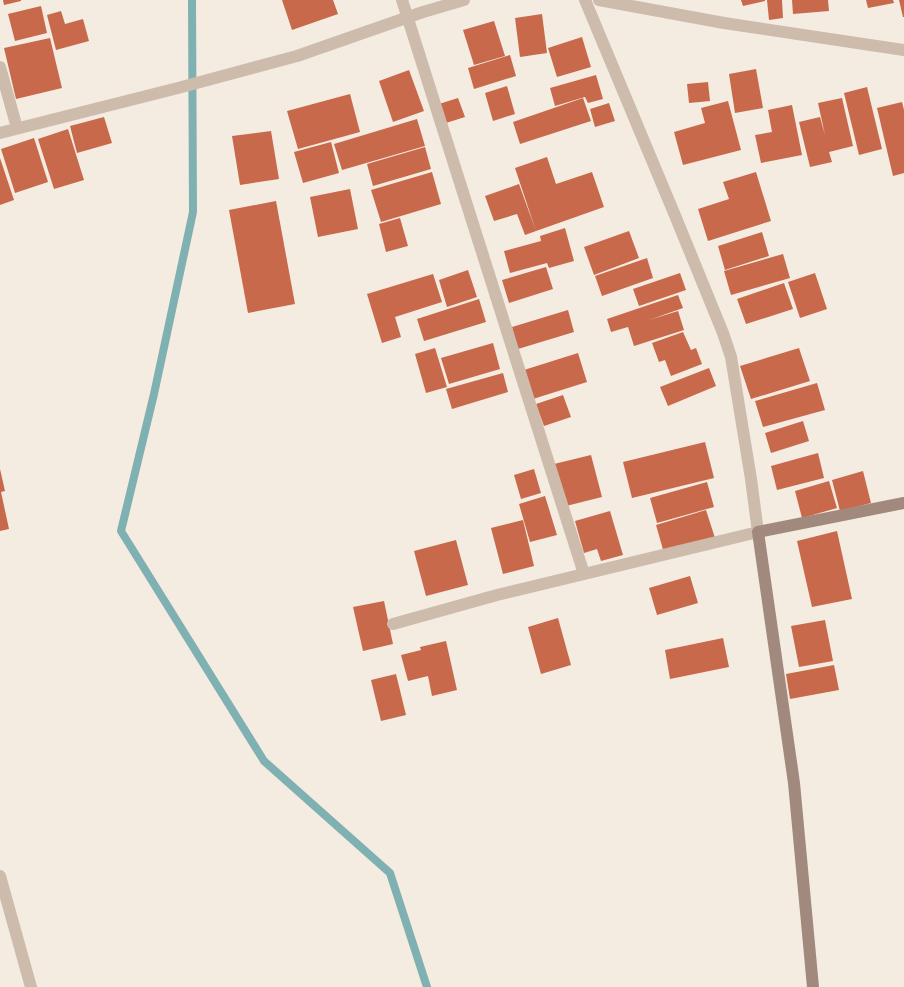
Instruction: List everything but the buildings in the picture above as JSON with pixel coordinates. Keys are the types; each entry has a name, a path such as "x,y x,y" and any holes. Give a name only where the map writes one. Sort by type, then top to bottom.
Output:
{"street":[{"path":"402,0 584,574"},
{"path":"0,133 181,88 297,56 464,0"},
{"path":"585,0 674,213 728,349 750,469 794,784 813,987"},
{"path":"599,0 724,23 904,50"},
{"path":"0,67 17,128"},
{"path":"394,624 497,595 758,532 904,503"},
{"path":"0,876 31,987"}],"waterway":[{"path":"192,0 193,212 154,394 121,531 264,761 390,873 427,987"}]}
